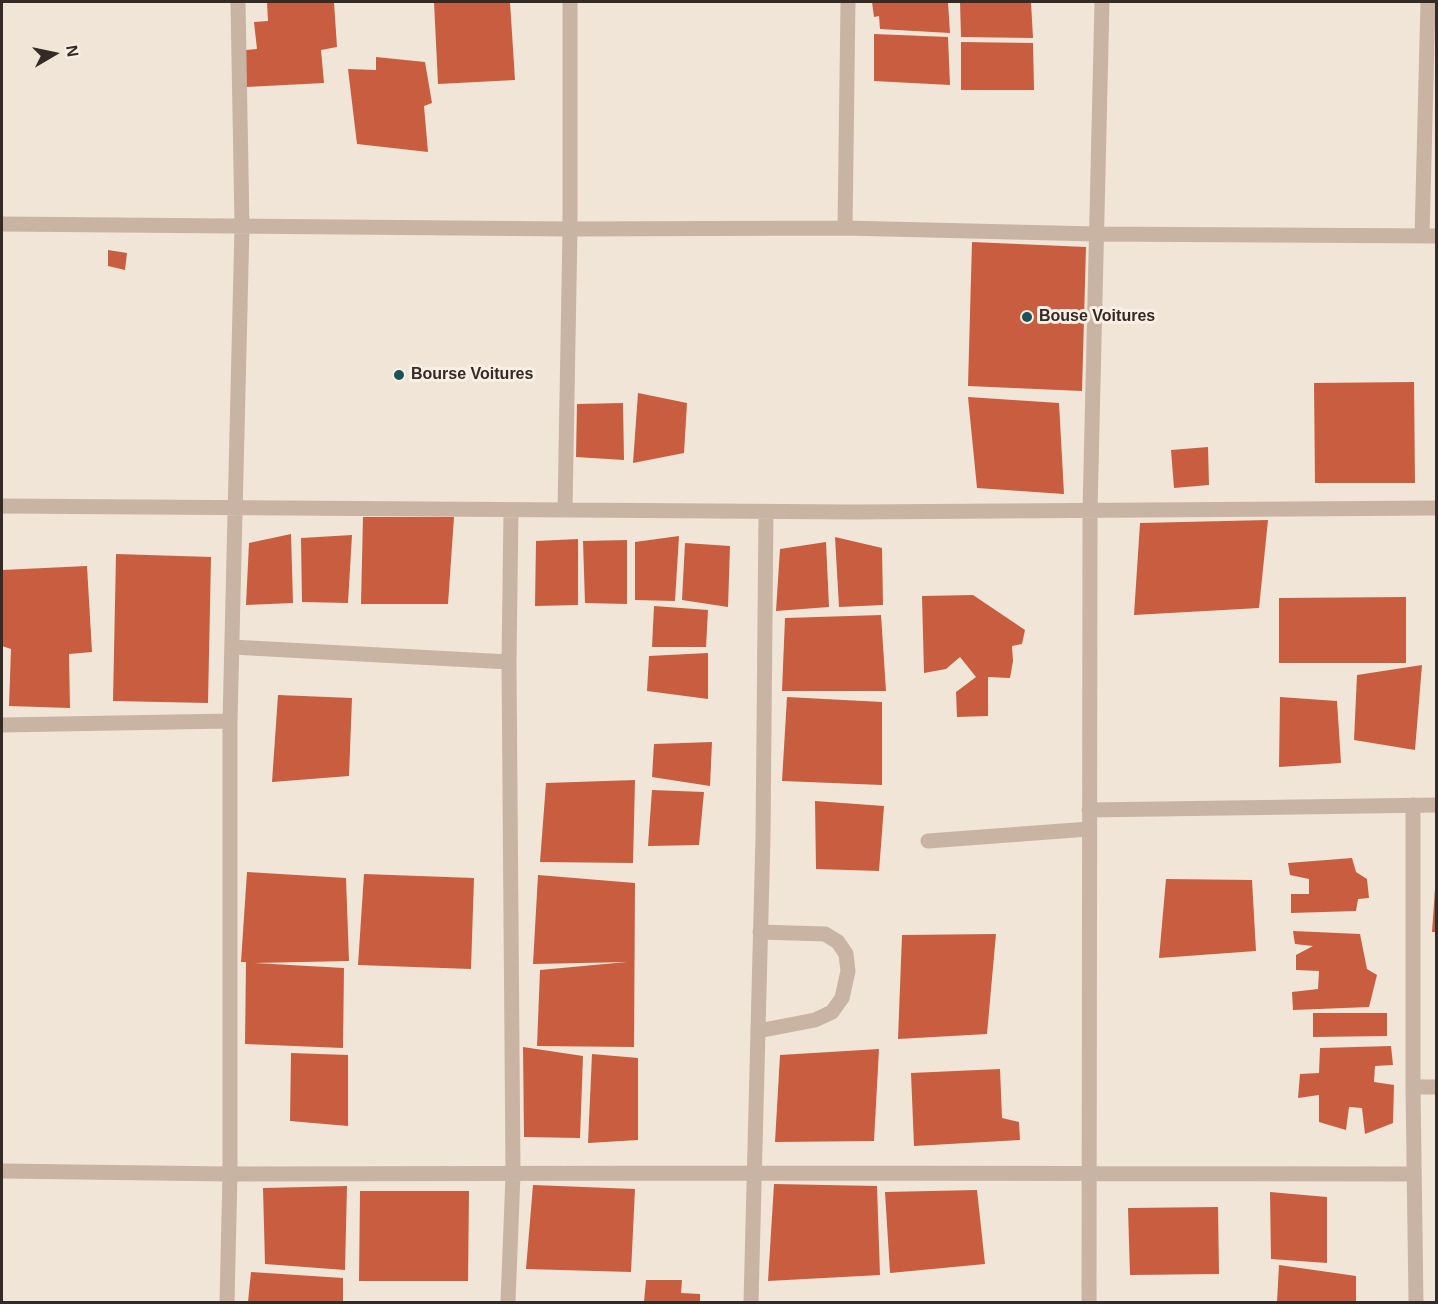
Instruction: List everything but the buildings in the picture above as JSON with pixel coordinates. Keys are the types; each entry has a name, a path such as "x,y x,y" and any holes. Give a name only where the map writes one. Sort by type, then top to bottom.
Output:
{"street":[{"path":"227,1302 230,1174 230,721 242,226 238,2"},
{"path":"565,510 570,229 570,2"},
{"path":"845,228 848,2"},
{"path":"1089,1302 1090,511 1102,2"},
{"path":"2,224 570,229 845,228 1096,234 1430,236 1428,2"},
{"path":"2,506 766,512 1437,508"},
{"path":"508,1302 513,1175 509,662 511,510"},
{"path":"752,1302 763,837 766,512"},
{"path":"232,646 509,662"},
{"path":"2,725 230,721"},
{"path":"1089,810 1437,804"},
{"path":"1413,805 1416,1302"},
{"path":"928,841 1089,829"},
{"path":"758,1031 815,1020 832,1012 842,998 848,971 846,954 838,942 825,934 760,932"},
{"path":"1413,1087 1437,1087"},
{"path":"2,1171 513,1175 1414,1174"}],"place":[{"name":"Bouse Voitures","path":"1027,317"},
{"name":"Bourse Voitures","path":"399,375"}]}
